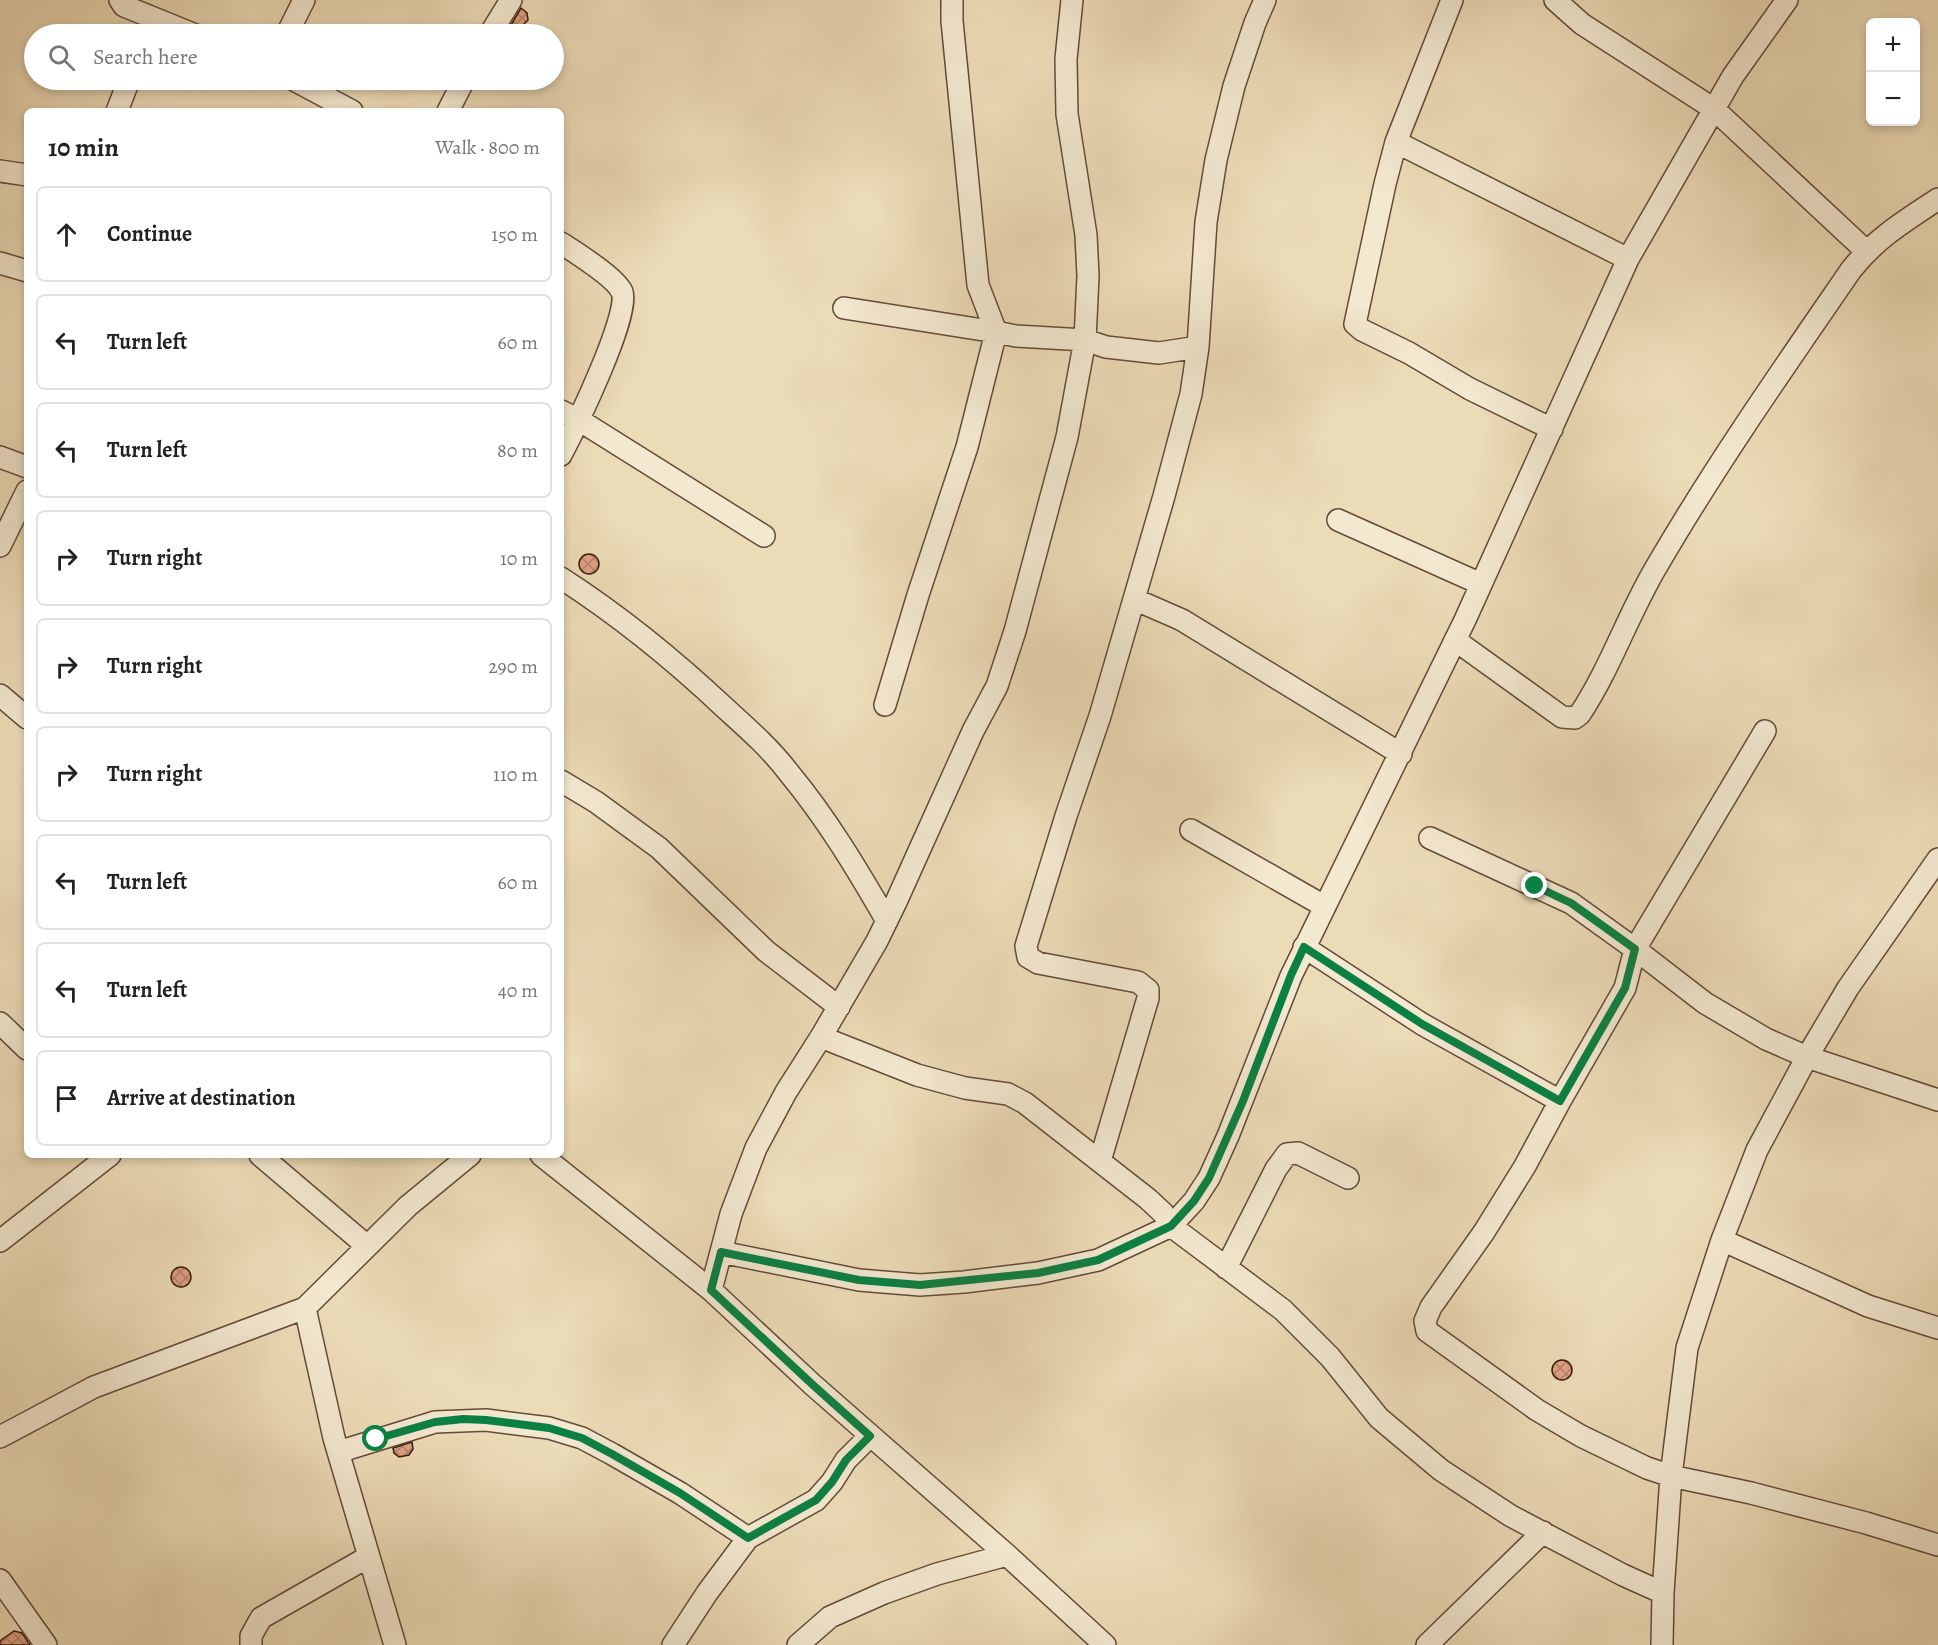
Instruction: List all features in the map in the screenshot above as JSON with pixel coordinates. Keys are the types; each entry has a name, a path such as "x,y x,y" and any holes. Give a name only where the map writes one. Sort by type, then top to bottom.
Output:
{"street":[{"path":"120,0 124,6 147,24"},
{"path":"292,24 304,0"},
{"path":"885,705 918,595 967,447 996,332 978,285 952,21 952,0"},
{"path":"711,1290 731,1214 756,1149 786,1092 839,1007 887,921 973,731 997,686 1015,631 1067,437 1085,340 1088,276 1086,235 1067,114 1066,59 1072,0"},
{"path":"1100,1161 1148,998 1148,990 1138,982 1038,963 1028,957 1026,946 1100,716 1191,394 1198,347 1206,222 1216,160 1234,86 1265,0"},
{"path":"1555,0 1582,24 1714,109 1866,251"},
{"path":"721,1252 859,1280 920,1285 1038,1273 1098,1260 1171,1226 1194,1201 1209,1178 1243,1101 1291,975 1455,640 1628,259 1733,76 1787,0"},
{"path":"494,24 504,2"},
{"path":"1444,3 1396,142 1356,324 1362,330 1409,353 1470,389 1552,429"},
{"path":"118,108 125,90"},
{"path":"313,90 346,108"},
{"path":"450,108 459,90"},
{"path":"1396,142 1628,259"},
{"path":"0,171 24,175"},
{"path":"1455,640 1562,717 1575,718 1580,714 1611,658 1641,593 1677,530 1768,391 1866,251 1938,199"},
{"path":"564,245 615,282 624,300 620,321 570,416 564,442"},
{"path":"0,263 24,270"},
{"path":"844,308 1016,336 1085,340 1106,347 1159,353 1198,347"},
{"path":"570,416 764,536"},
{"path":"0,457 24,466"},
{"path":"0,546 24,499"},
{"path":"1338,520 1481,584"},
{"path":"564,580 679,665 747,728 788,770 852,860 887,921"},
{"path":"1134,599 1182,620 1401,754"},
{"path":"0,695 24,715"},
{"path":"1765,731 1635,949 1625,988 1525,1166 1484,1232 1431,1306 1425,1326 1430,1334 1537,1410 1616,1454 1671,1476 1763,1496 1938,1545"},
{"path":"564,783 596,802 659,848 766,951 839,1007"},
{"path":"1191,830 1324,906"},
{"path":"1430,838 1571,903 1705,1003 1766,1039 1807,1057 1938,1100"},
{"path":"1662,1645 1662,1593 1671,1476 1687,1347 1722,1240 1757,1150 1807,1057 1848,988 1929,891 1938,860"},
{"path":"1304,947 1422,1024 1560,1101"},
{"path":"0,1023 24,1046"},
{"path":"821,1037 917,1075 965,1088 1008,1094 1025,1103 1148,1199 1163,1213 1171,1226 1283,1310 1330,1357 1379,1418 1432,1463 1511,1516 1662,1593"},
{"path":"1226,1268 1276,1169 1287,1155 1298,1153 1348,1178"},
{"path":"0,1241 106,1158"},
{"path":"264,1158 367,1246"},
{"path":"0,1437 94,1387 305,1308 408,1206 466,1158"},
{"path":"545,1158 711,1290 813,1385 1007,1555 1105,1645"},
{"path":"1722,1240 1868,1306 1938,1328"},
{"path":"305,1308 338,1452 395,1645"},
{"path":"338,1452 435,1422 486,1420 549,1428 582,1438 612,1454 680,1493 748,1538"},
{"path":"673,1645 707,1593 748,1538 816,1500 832,1482 846,1460 870,1436"},
{"path":"1427,1645 1543,1532"},
{"path":"798,1645 830,1617 884,1593 937,1574 1007,1555"},
{"path":"251,1645 251,1636 261,1618 368,1557"},
{"path":"0,1580 46,1645"}],"building":[{"path":"521,8 527,13 528,20 524,24 512,24"},
{"path":"585,554 593,554 599,560 599,568 593,574 585,574 579,568 579,560"},
{"path":"177,1267 185,1267 191,1273 191,1281 185,1287 177,1287 171,1281 171,1273"},
{"path":"1558,1360 1566,1360 1572,1366 1572,1374 1566,1380 1558,1380 1552,1374 1552,1366"},
{"path":"412,1442 413,1449 409,1455 399,1457 394,1453 393,1448"},
{"path":"14,1631 22,1633 30,1645 0,1645 0,1641"}],"route":[{"path":"376,1439 435,1422 463,1419 549,1428 582,1438 612,1454 680,1493 748,1538 816,1500 832,1482 846,1460 870,1436 711,1290 721,1252 859,1280 920,1285 1038,1273 1098,1260 1171,1226 1194,1201 1209,1178 1243,1101 1266,1037 1304,947 1422,1024 1560,1101 1625,988 1635,949 1571,903 1535,886"}]}
